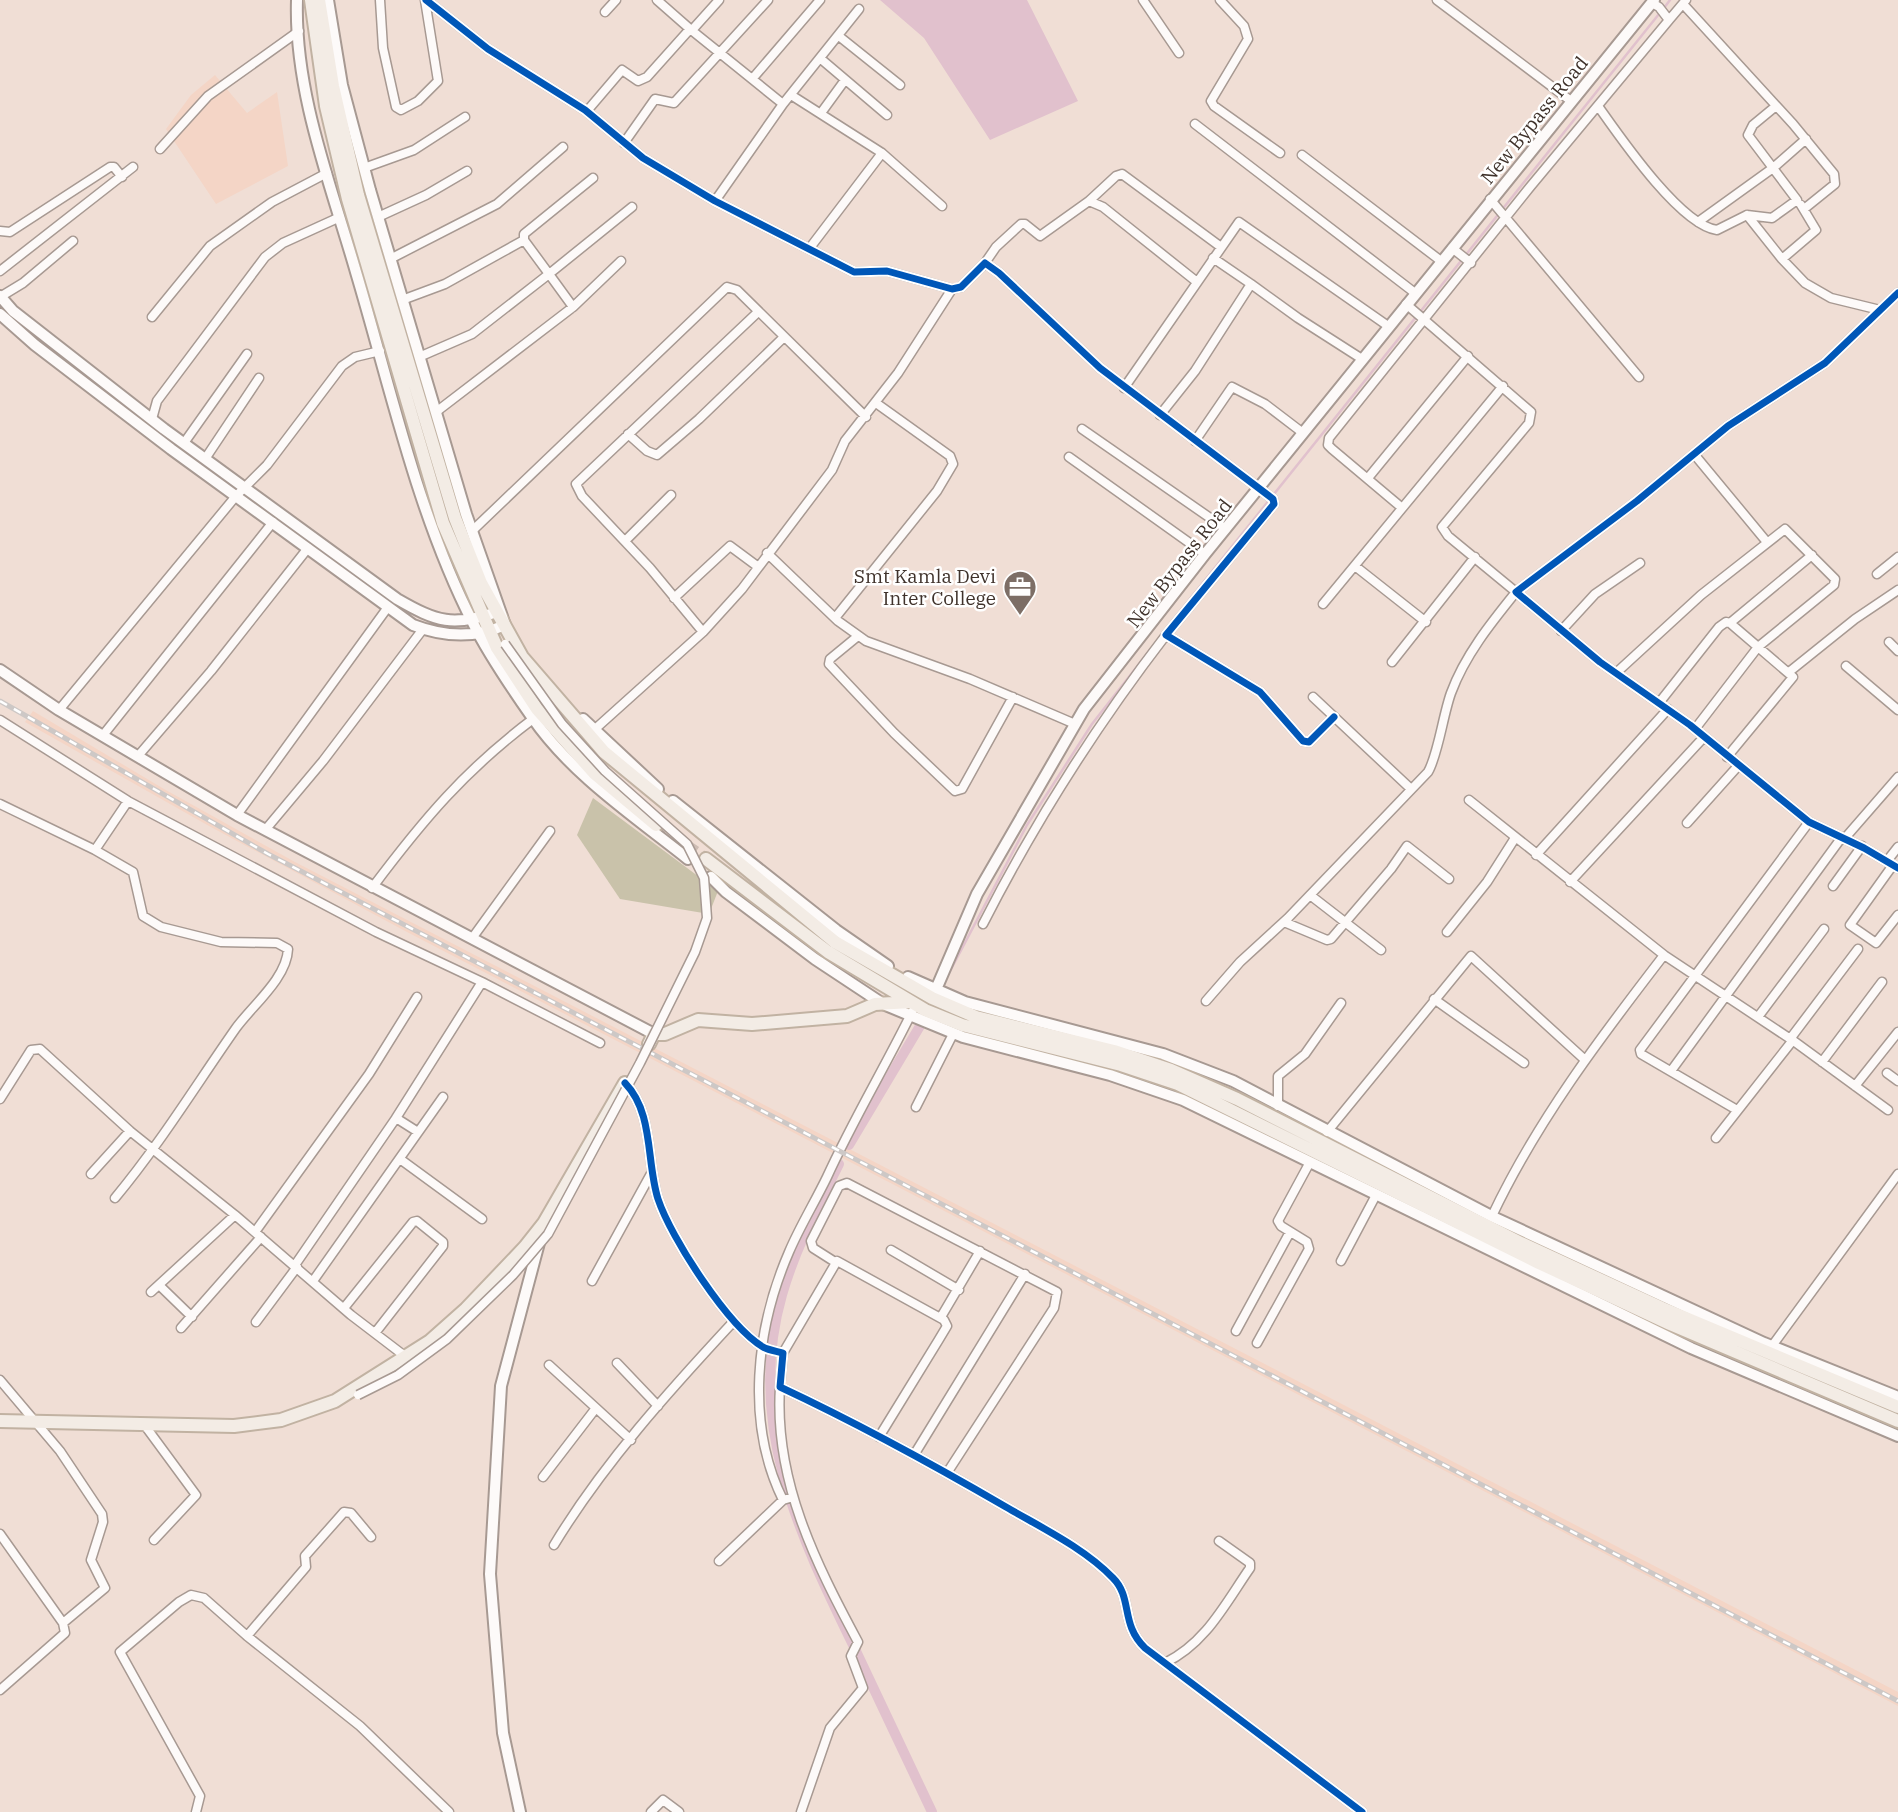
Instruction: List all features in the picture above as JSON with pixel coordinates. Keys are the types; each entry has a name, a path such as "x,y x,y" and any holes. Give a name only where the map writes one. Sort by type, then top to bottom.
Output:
{"main road":[{"path":"297,0 301,59 327,173 418,487 478,619 493,630 604,752 660,801 953,1034 1111,1075 1222,1117 1691,1348 1898,1436"},
{"path":"311,0 326,106 348,199 443,523 478,619"},
{"path":"319,0 333,86 358,195 455,518 497,612 493,630 533,719 613,800 688,859"},
{"path":"328,0 342,85 390,259 472,531 498,648 537,709 596,774 656,825"},
{"name":"New Bypass Road","path":"921,1006 977,894 1007,862 1075,724 1205,554 1226,529 1267,494 1303,433 1441,261 1462,256 1499,210 1571,101 1660,9"},
{"path":"0,297 13,311 205,459 273,522 401,617 423,629 451,635 493,630"},
{"path":"0,314 71,373 241,493 407,605 434,619 478,619 497,612"},
{"path":"401,617 407,605"},
{"path":"0,670 59,710 104,734 237,815 654,1034 672,1032 698,1020 752,1024 847,1016 870,1005 921,1006 965,1002 1163,1054 1233,1081 1492,1216 1772,1346 1898,1397"},
{"path":"539,679 651,783 836,930 883,963 921,1006 1114,1051 1171,1070 1237,1099 1521,1243 1650,1303 1898,1407"},
{"path":"706,859 828,952 921,1006 962,1024 1121,1065 1178,1084 1658,1319 1898,1421"},
{"path":"711,877 726,892 804,951 883,1004"},
{"path":"0,1421 234,1426 281,1420 335,1401 407,1357 466,1309 544,1223 654,1034"},
{"path":"520,1812 503,1733 490,1574 501,1386 544,1223"}],"street":[{"path":"380,0 388,77 396,107 401,110 418,101 438,81 430,2"},
{"path":"605,12 616,0"},
{"path":"587,111 620,72 626,72 638,81 648,77 719,0"},
{"path":"624,143 655,99 663,99 671,105 674,103 768,0"},
{"path":"753,78 820,0"},
{"path":"1143,0 1180,53"},
{"path":"1220,0 1248,33 1242,49 1211,101 1214,106 1280,153"},
{"path":"1437,0 1571,101"},
{"path":"661,1 783,104"},
{"path":"430,2 534,80 587,111 643,158 715,201 860,274 887,271 952,289 961,287 985,263 996,247 1021,224 1025,224 1040,236 1122,174 1220,247"},
{"path":"1401,507 1332,449 1328,442 1462,256 1499,210 1598,106 1660,9 1684,2 1806,139 1836,180 1804,209"},
{"path":"715,201 783,104 840,37 859,9"},
{"path":"160,149 208,96 299,31"},
{"path":"840,37 901,85"},
{"path":"821,60 887,115"},
{"path":"821,113 845,80"},
{"path":"791,95 881,153 942,205"},
{"path":"1598,106 1660,186 1698,222 1717,230 1747,215 1772,218"},
{"path":"1776,106 1752,125 1748,135 1804,209 1816,230 1782,259"},
{"path":"364,168 414,150 465,117"},
{"path":"1195,124 1415,293"},
{"path":"1698,222 1773,168 1806,139"},
{"path":"390,259 497,204 563,147"},
{"path":"809,249 881,153"},
{"path":"1301,155 1441,261"},
{"path":"0,231 10,232 110,167 114,167 122,177"},
{"path":"0,271 133,167"},
{"path":"378,217 426,195 467,171"},
{"path":"152,317 210,246 272,202 327,173"},
{"path":"573,307 524,240 524,234 593,178"},
{"path":"1757,229 1797,200"},
{"path":"1089,201 1104,208 1197,282"},
{"path":"419,357 472,334 632,207"},
{"path":"1499,210 1639,377"},
{"path":"1747,215 1805,283 1831,298 1880,310"},
{"path":"152,419 157,401 265,257 282,243 340,217"},
{"path":"1124,388 1235,224 1241,222 1388,326"},
{"path":"402,300 445,284 524,240"},
{"path":"0,297 23,283 73,241"},
{"path":"1213,258 1362,359"},
{"path":"436,412 573,307 621,261"},
{"path":"983,924 1007,862 1083,749 1166,635 1274,504 1267,494 1124,388 985,263"},
{"path":"1160,415 1195,371 1251,284"},
{"path":"472,531 725,288 737,290 866,417"},
{"path":"594,730 703,632 742,589 766,553 811,500 832,470 845,440 876,403 952,289"},
{"path":"1206,1001 1240,962 1284,922 1433,763 1439,729 1462,670 1482,634 1516,592 1738,419 1825,363 1898,293"},
{"path":"1406,304 1527,406 1532,418 1442,527 1448,536 1562,631 1695,729 1809,822 1862,846 1893,864"},
{"path":"703,632 625,541 582,496 576,484 758,312"},
{"path":"628,434 647,451 657,455 699,419 783,338"},
{"path":"59,710 293,432 342,366 355,357 380,351"},
{"path":"184,443 247,354"},
{"path":"1368,478 1468,356"},
{"path":"205,459 259,378"},
{"path":"1322,604 1503,386"},
{"path":"1195,441 1232,387 1265,404 1303,433"},
{"path":"835,618 937,491 953,464 950,456 876,403"},
{"path":"1082,429 1226,529"},
{"path":"1694,454 1766,541"},
{"path":"1069,457 1205,554"},
{"path":"625,541 671,495"},
{"path":"104,734 273,522"},
{"path":"1616,673 1766,541 1785,529 1835,579 1834,585 1759,647 1695,729"},
{"path":"674,598 730,546 757,566"},
{"path":"138,756 211,671 308,548"},
{"path":"766,553 858,636 1075,724"},
{"path":"1659,703 1719,627 1726,622 1730,623 1812,555"},
{"path":"1392,662 1475,557"},
{"path":"1877,574 1898,557"},
{"path":"1562,631 1595,594 1640,563"},
{"path":"1355,566 1426,622"},
{"path":"1789,672 1855,619 1898,590"},
{"path":"237,815 388,607"},
{"path":"1727,757 1793,677 1730,623"},
{"path":"266,829 323,761 423,629"},
{"path":"335,1401 358,1395 398,1375 447,1339 513,1275 548,1234 640,1063 695,951 706,918 704,878 687,844 605,771 562,724 493,630"},
{"path":"1166,635 1260,692 1303,741 1309,742 1334,717"},
{"path":"858,636 831,659 829,664 894,733 955,791 962,789 1013,697"},
{"path":"1889,642 1898,651"},
{"path":"1846,666 1898,710"},
{"path":"1313,696 1411,789"},
{"path":"1536,855 1668,709"},
{"path":"372,887 432,809 477,763 533,719"},
{"path":"0,720 128,801 364,926 482,982 600,1043"},
{"path":"1570,882 1704,737"},
{"path":"1687,823 1738,766"},
{"path":"1671,1071 1843,837 1898,777"},
{"path":"1469,800 1664,955 1792,1040 1888,1110"},
{"path":"96,850 128,801"},
{"path":"0,804 96,850 133,873 140,909 150,922 220,942 278,943 288,949 281,970 237,1027 155,1151 115,1198"},
{"path":"1737,1111 1641,1054 1640,1050 1809,822"},
{"path":"473,937 550,831"},
{"path":"1447,932 1487,882 1516,838"},
{"path":"1284,922 1327,940 1346,923 1391,869 1406,846 1449,879"},
{"path":"1833,886 1862,846"},
{"path":"1898,847 1893,864 1850,925 1876,943 1898,915"},
{"path":"1310,895 1381,950"},
{"path":"1758,1017 1824,929"},
{"path":"1716,1138 1858,949"},
{"path":"1492,1216 1506,1187 1584,1059 1664,955"},
{"path":"1327,1132 1463,963 1474,956 1584,1059"},
{"path":"256,1322 396,1118 482,982"},
{"path":"1822,1062 1882,982"},
{"path":"181,1328 258,1234 369,1074 417,997"},
{"path":"1434,999 1524,1063"},
{"path":"1278,1106 1278,1076 1305,1054 1341,1003"},
{"path":"801,1812 835,1720 863,1691 851,1656 858,1642 815,1558 768,1451 759,1399 763,1347 788,1255 839,1147 921,1006"},
{"path":"1855,1086 1898,1032"},
{"path":"916,1107 953,1034"},
{"path":"0,1099 24,1058 31,1050 40,1049 130,1131 407,1357"},
{"path":"1887,1073 1898,1081"},
{"path":"625,1083 637,1095 642,1109 652,1172 666,1219 712,1293 734,1321 763,1347 781,1353"},
{"path":"313,1281 443,1097"},
{"path":"396,1118 418,1132"},
{"path":"91,1174 130,1131"},
{"path":"400,1159 482,1219"},
{"path":"1257,1343 1309,1249 1307,1242 1279,1224 1279,1216 1310,1162"},
{"path":"592,1282 652,1172"},
{"path":"1772,1346 1898,1174"},
{"path":"880,1437 947,1326 941,1317 813,1248 811,1241 843,1183 1055,1289 1057,1300 947,1473"},
{"path":"1341,1261 1376,1195"},
{"path":"151,1292 234,1215"},
{"path":"344,1308 413,1222 417,1221 443,1242 443,1245 375,1333"},
{"path":"1236,1331 1290,1232"},
{"path":"891,1250 959,1290"},
{"path":"941,1317 980,1251"},
{"path":"788,1498 780,1442 781,1353 835,1262"},
{"path":"914,1455 1025,1274"},
{"path":"159,1285 192,1317"},
{"path":"554,1545 578,1506 658,1406 734,1321"},
{"path":"617,1363 658,1406"},
{"path":"549,1364 631,1440"},
{"path":"0,1380 78,1476 102,1514 103,1522 91,1560 105,1584 104,1591 63,1623"},
{"path":"780,1387 914,1455 1061,1539 1114,1579 1121,1591 1132,1634 1166,1664 1362,1812"},
{"path":"542,1477 596,1408"},
{"path":"143,1423 196,1495 193,1502 154,1540"},
{"path":"719,1561 788,1498"},
{"path":"247,1636 306,1567 305,1556 344,1512 351,1513 371,1537"},
{"path":"0,1534 63,1623 65,1633 0,1690"},
{"path":"1166,1664 1192,1648 1220,1614 1251,1567 1250,1563 1219,1541"},
{"path":"196,1812 200,1796 120,1652 191,1595 204,1598 247,1636 360,1726 449,1812"},
{"path":"651,1812 663,1800 679,1812"}],"shaded area":[{"path":"880,0 1027,0 1078,101 990,140 924,38"},
{"path":"215,75 247,113 277,92 288,166 216,204 166,129 191,95"},
{"path":"33,711 164,789 295,862 1898,1692 1898,1706 407,932 209,826 25,722"},
{"path":"593,798 718,891 709,914 620,899 577,835"}],"waterway":[{"path":"1664,8 1670,0"},
{"path":"1173,620 1659,14"},
{"path":"948,975 1027,825 1092,724 1150,650"},
{"path":"849,1145 920,1026"},
{"path":"839,1164 800,1244 782,1295 772,1343 770,1389 774,1434 784,1478 815,1564 932,1812"}],"tunnel":[{"path":"656,825 706,859"}],"railway":[{"path":"0,701 268,854 1898,1701"}],"cycle path":[{"path":"426,0 488,49 585,110 643,158 715,201 854,272 887,271 952,289 961,287 985,263 999,273 1100,368 1273,499 1274,504 1166,635 1260,692 1303,741 1309,742 1334,717"},
{"path":"1898,293 1825,363 1728,426 1637,501 1516,592 1600,662 1690,725 1809,822 1864,848 1898,868"},
{"path":"625,1083 641,1108 654,1184 675,1236 702,1280 734,1320 763,1347 783,1353 780,1387 922,1460 1089,1557 1119,1586 1132,1630 1145,1648 1362,1812"}],"place":[{"name":"Smt Kamla Devi Inter College","path":"1020,617"}]}
